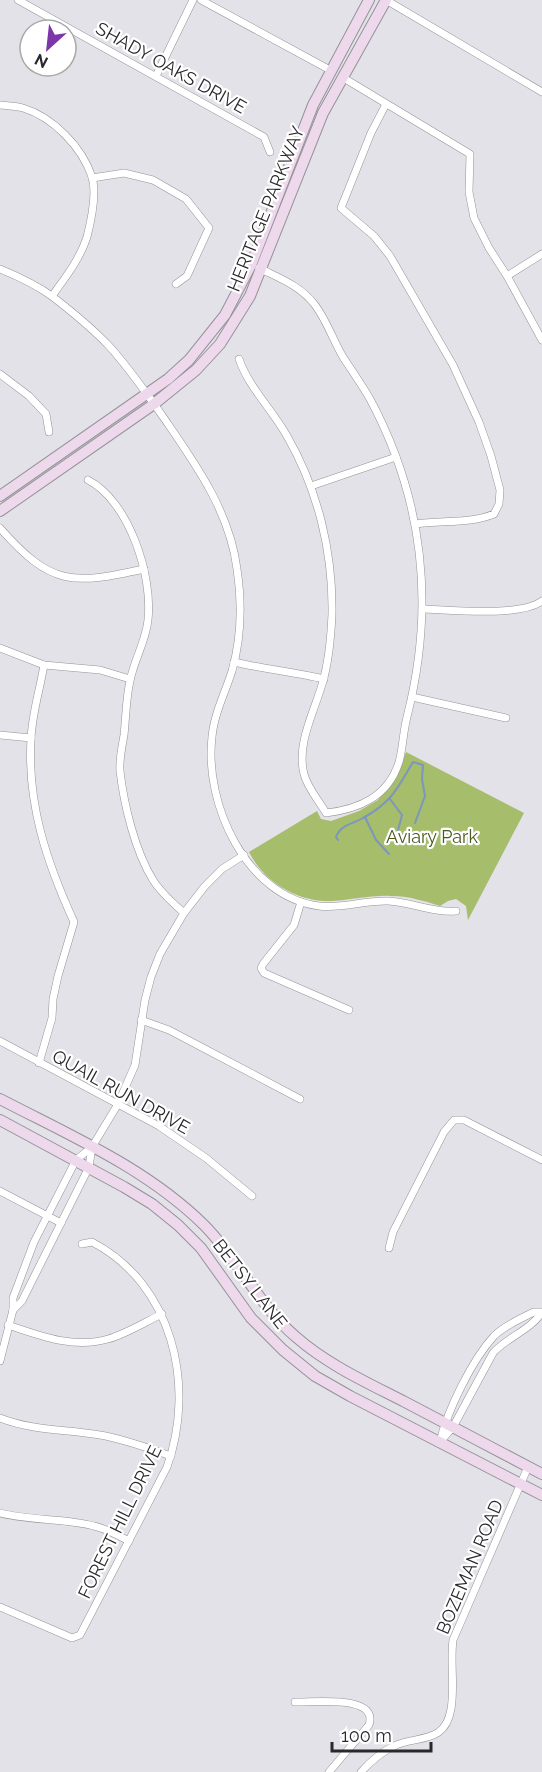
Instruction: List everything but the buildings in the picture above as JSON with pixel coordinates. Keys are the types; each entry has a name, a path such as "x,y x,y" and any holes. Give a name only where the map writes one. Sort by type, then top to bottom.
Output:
{"main road":[{"name":"HERITAGE PARKWAY","path":"0,496 168,379 189,360 225,315 251,265 313,105 369,0"},
{"name":"HERITAGE PARKWAY","path":"0,511 154,404 196,370 220,344 250,296 262,270 307,152 342,77 386,0"},
{"name":"BETSY LANE","path":"0,1099 92,1147 158,1185 225,1248 274,1316 296,1337 348,1373 542,1474"},
{"name":"BETSY LANE","path":"0,1120 89,1167 152,1204 178,1225 201,1248 251,1318 283,1350 315,1376 542,1495"}],"street":[{"name":"SHADY OAKS DRIVE","path":"18,0 264,137 270,152"},
{"path":"156,76 193,0"},
{"path":"201,0 330,70"},
{"path":"386,0 542,92"},
{"path":"342,77 470,154 469,192 474,218 489,249 507,276 542,340"},
{"path":"386,104 367,141 341,208 374,236 390,256 453,364 479,422 500,490 499,504 494,514 481,520 432,521 416,524"},
{"path":"0,105 23,108 50,120 65,133 92,178 93,206 87,238 74,266 52,296"},
{"path":"92,178 124,173 153,180 186,199 209,228 187,276 176,284"},
{"path":"507,276 542,254"},
{"path":"239,359 244,372 287,435 311,486 325,533 332,585 330,640 324,679 305,737 302,757 304,776 326,813 350,810 374,798 390,781 399,763 420,648 423,609 416,524 396,457 369,398 333,341 314,304 289,282 251,265"},
{"path":"0,269 52,296 109,346 154,404 195,463 216,499 229,533 237,569 240,607 234,662 215,718 211,741 211,764 215,795 220,809 244,855 263,880 284,896 301,902 328,907 390,901 419,905 441,912 456,911"},
{"path":"0,374 29,396 46,414 49,432"},
{"path":"311,486 396,457"},
{"path":"88,480 100,486 121,514 138,547 144,569 148,621 143,644 130,679 120,769 128,813 141,853 153,880 184,913"},
{"path":"0,528 23,555 46,571 76,580 106,577 144,569"},
{"path":"423,609 513,610 542,601"},
{"path":"0,648 44,665 100,670 130,679"},
{"path":"234,662 324,679"},
{"path":"39,1063 52,1018 58,976 74,922 44,848 32,795 31,738 44,665"},
{"path":"412,697 506,718"},
{"path":"0,735 31,738"},
{"path":"0,1361 18,1279 76,1160 92,1147 118,1104 135,1065 147,989 166,942 184,913 211,879 244,855"},
{"path":"301,902 294,925 261,968 264,973 349,1010"},
{"path":"141,1020 169,1030 300,1099"},
{"name":"QUAIL RUN DRIVE","path":"0,1041 159,1126 214,1164 252,1196"},
{"path":"389,1248 393,1232 450,1122 464,1120 542,1160"},
{"path":"13,1310 22,1301 62,1223 89,1167 92,1147"},
{"path":"0,1191 62,1223"},
{"name":"FOREST HILL DRIVE","path":"0,1607 68,1637 76,1638 82,1631 129,1541 171,1456 177,1431 178,1377 173,1345 162,1314 143,1285 122,1262 92,1242 82,1244"},
{"path":"440,1442 498,1348 515,1334 537,1321 542,1312 534,1312 496,1334 484,1348 462,1388 449,1425"},
{"path":"8,1325 47,1338 80,1344 108,1339 162,1314"},
{"path":"491,1340 498,1348"},
{"path":"462,1388 471,1393"},
{"path":"0,1418 42,1430 108,1436 171,1456"},
{"name":"BOZEMAN ROAD","path":"362,1772 377,1757 394,1746 428,1739 438,1733 445,1724 451,1711 453,1640 528,1467"},
{"path":"0,1513 29,1519 91,1525 129,1541"},
{"path":"295,1702 353,1703 369,1712 372,1718 369,1725 329,1772"}],"green space":[{"name":"Aviary Park","path":"406,752 524,813 468,920 466,906 456,899 440,906 397,896 332,901 306,898 283,888 255,863 249,852 317,811 321,819 331,821 359,811 378,800 397,777"}],"waterway":[{"path":"338,840 336,837 341,829 373,812 387,800 413,762 423,765 422,779 425,796 415,823"},
{"path":"390,799 402,815 398,830 402,835"},
{"path":"365,817 376,840 389,854"}]}
